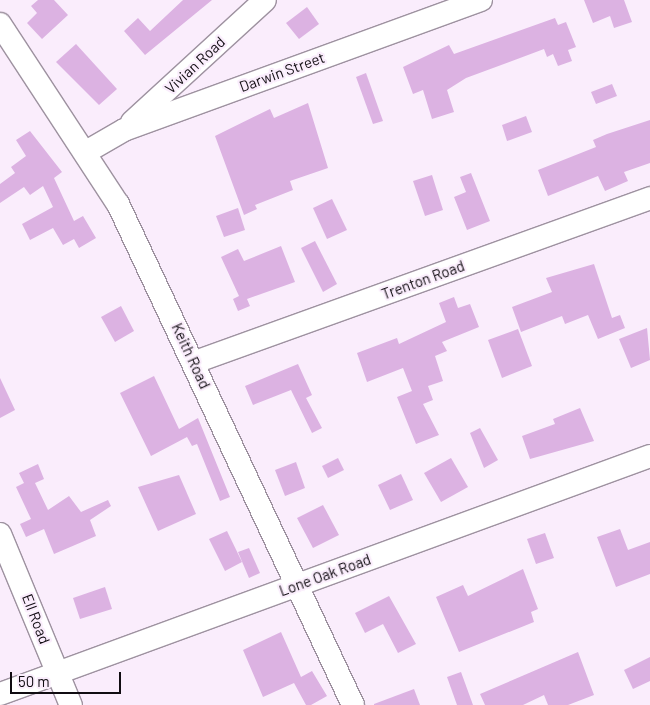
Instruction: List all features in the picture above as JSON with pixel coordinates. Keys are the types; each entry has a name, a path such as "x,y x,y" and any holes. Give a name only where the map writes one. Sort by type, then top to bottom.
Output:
{"street":[{"name":"Vivian Road","path":"124,130 265,0"},
{"name":"Darwin Street","path":"86,152 124,130 481,0"},
{"name":"Keith Road","path":"0,24 86,152 118,204 195,362 295,586 354,705"},
{"name":"Trenton Road","path":"195,362 650,198"},
{"name":"Lone Oak Road","path":"0,694 650,456"},
{"name":"Ell Road","path":"0,534 56,673 71,705"}],"building":[{"path":"38,0 54,0 68,15 42,39 27,23 37,13 31,6"},
{"path":"183,0 212,0 145,55 124,31 138,18 150,31"},
{"path":"584,0 624,0 632,22 614,28 610,16 593,23"},
{"path":"307,7 319,24 299,39 286,23"},
{"path":"555,18 558,25 566,22 576,47 568,50 572,61 558,66 553,54 547,57 544,49 466,78 447,90 454,112 432,119 423,90 413,94 403,67 449,45 454,54"},
{"path":"76,44 117,89 99,105 56,62"},
{"path":"366,73 383,121 373,124 356,77"},
{"path":"612,84 617,96 596,104 591,92"},
{"path":"308,103 328,168 290,181 293,190 255,205 257,209 244,215 215,136 270,109 274,118"},
{"path":"526,116 532,132 507,141 502,125"},
{"path":"650,120 650,163 624,172 628,181 605,191 598,176 548,196 538,170 596,147 593,140"},
{"path":"30,131 62,172 54,178 74,221 83,216 96,238 79,248 74,239 63,245 53,228 30,240 22,224 53,207 43,186 30,195 24,187 0,203 0,184 15,173 11,167 26,156 16,140"},
{"path":"471,173 490,221 467,230 454,197 466,192 460,177"},
{"path":"432,175 443,210 425,216 413,181"},
{"path":"332,199 347,230 327,239 313,208"},
{"path":"238,208 245,230 224,237 216,216"},
{"path":"315,241 337,284 323,292 301,248"},
{"path":"281,246 295,282 247,299 250,306 238,311 233,299 239,296 221,257 238,249 244,261"},
{"path":"594,264 612,318 620,315 625,328 598,339 588,315 565,324 562,316 521,332 512,307 552,292 546,278"},
{"path":"454,297 458,308 470,304 479,327 442,342 447,351 435,356 443,381 428,386 433,400 423,404 439,435 416,444 397,397 412,391 403,368 367,382 357,353 397,338 399,344 446,322 439,303"},
{"path":"121,306 134,331 115,342 101,317"},
{"path":"647,328 650,360 631,368 619,339"},
{"path":"518,329 532,366 502,378 488,340"},
{"path":"298,364 312,395 306,398 322,428 312,433 291,390 253,405 245,386"},
{"path":"154,376 179,429 198,418 230,497 220,501 197,444 192,446 187,437 151,456 120,393"},
{"path":"0,378 15,410 0,418"},
{"path":"580,408 594,441 530,459 522,436 555,424 553,419"},
{"path":"480,428 498,460 484,468 470,433"},
{"path":"338,458 344,470 328,478 322,466"},
{"path":"451,458 468,487 441,502 424,473"},
{"path":"296,462 305,488 285,496 275,470"},
{"path":"38,464 44,479 35,483 48,510 69,496 81,512 108,500 111,506 90,520 96,536 54,554 44,529 26,537 20,524 31,519 16,487 24,483 19,473"},
{"path":"401,474 413,500 390,510 378,485"},
{"path":"179,475 196,514 158,531 138,487"},
{"path":"323,505 339,535 313,548 297,518"},
{"path":"620,529 628,550 650,542 650,574 616,587 597,537"},
{"path":"227,531 242,562 225,571 209,539"},
{"path":"545,533 554,558 536,564 527,539"},
{"path":"249,548 260,573 249,578 238,552"},
{"path":"523,569 538,609 531,612 534,622 459,652 436,597 463,585 468,596"},
{"path":"105,587 112,609 80,619 73,598"},
{"path":"389,596 416,644 398,653 383,624 365,633 355,613"},
{"path":"281,632 301,677 312,671 327,696 311,705 306,705 294,683 263,697 243,650"},
{"path":"578,652 594,695 568,705 548,705 544,695 523,705 485,705 480,694"},
{"path":"650,657 650,681 633,689 624,670"},
{"path":"461,672 473,705 457,705 447,677"},
{"path":"414,689 420,705 374,705 374,704"}]}
